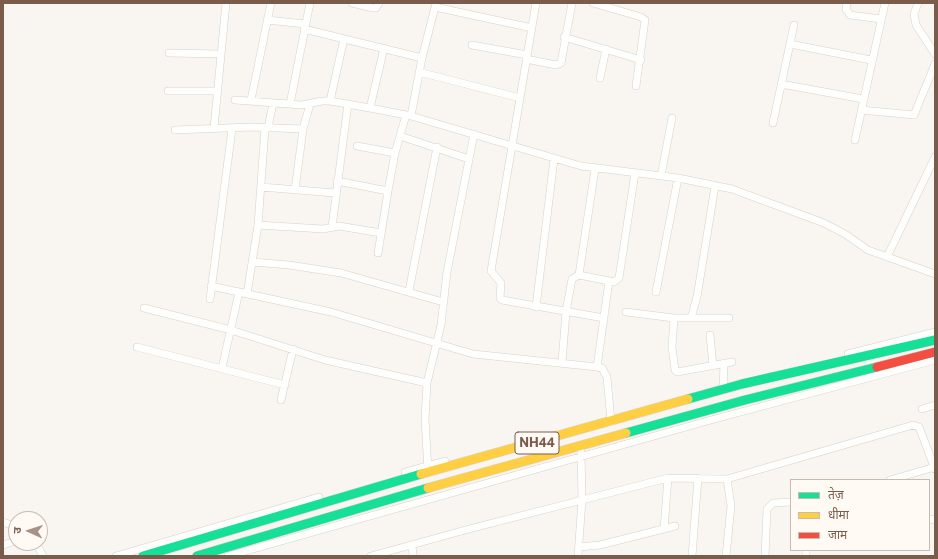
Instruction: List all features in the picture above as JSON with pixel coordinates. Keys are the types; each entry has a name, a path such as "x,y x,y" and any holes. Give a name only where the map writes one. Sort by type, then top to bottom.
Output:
{"highway":[{"name":"NH44","path":"143,556 357,492 427,469 723,387 935,340"},
{"name":"NH44","path":"197,556 217,553 255,543 360,507 581,447 745,400 935,352"}],"street":[{"path":"214,128 226,3"},
{"path":"251,100 271,3"},
{"path":"290,104 310,3"},
{"path":"352,3 373,8 376,8 379,3"},
{"path":"536,3 491,271 501,283 500,298 502,300 604,318"},
{"path":"472,45 559,65 562,60 564,37 572,3"},
{"path":"592,3 644,18 646,23 636,86"},
{"path":"847,3 846,9 850,15 881,19"},
{"path":"855,140 871,60 885,3"},
{"path":"918,3 914,14 916,25 935,54"},
{"path":"378,253 395,153 409,115 435,5 532,28"},
{"path":"267,20 305,27 344,39 422,58"},
{"path":"773,123 794,25"},
{"path":"564,37 641,60"},
{"path":"330,101 344,39"},
{"path":"790,44 871,60"},
{"path":"370,108 384,48"},
{"path":"600,78 606,50"},
{"path":"169,53 221,54"},
{"path":"861,110 914,115 935,64"},
{"path":"419,72 520,98"},
{"path":"781,84 863,100"},
{"path":"168,92 217,91"},
{"path":"235,100 290,104 310,104 330,101 348,104 409,115 554,159 594,169 678,178 732,189 824,223 845,234 868,250 935,274"},
{"path":"247,294 258,226 266,128 273,103"},
{"path":"295,190 304,129 310,104"},
{"path":"332,227 335,193 348,104"},
{"path":"661,176 672,118"},
{"path":"175,130 214,128 304,129"},
{"path":"210,299 232,129"},
{"path":"116,556 427,469 425,419 427,383 436,344 447,272 474,134"},
{"path":"400,136 469,158"},
{"path":"357,146 395,153"},
{"path":"409,291 437,147"},
{"path":"887,257 935,157"},
{"path":"536,307 554,159"},
{"path":"578,275 594,169"},
{"path":"562,362 566,312 572,279 578,275 614,282 619,278 635,174"},
{"path":"656,292 678,178"},
{"path":"337,181 388,190"},
{"path":"691,318 697,297 715,186"},
{"path":"261,187 335,193"},
{"path":"258,226 323,229 332,227 381,233"},
{"path":"252,262 289,264 341,272 443,302"},
{"path":"597,367 609,281"},
{"path":"211,286 332,312 473,354 562,362 602,368 607,376 611,419"},
{"path":"222,368 239,292"},
{"path":"144,308 231,330 354,368 427,383"},
{"path":"626,312 674,318 729,318"},
{"path":"674,318 672,337 675,370 680,373 728,363 723,387 935,332"},
{"path":"710,335 713,366"},
{"path":"137,347 285,385"},
{"path":"281,400 293,349"},
{"path":"228,556 255,543 581,457 935,360"},
{"path":"922,409 935,405"},
{"path":"372,556 412,544 668,478 727,479 914,425 919,427 935,468 894,479"},
{"path":"578,556 582,500 581,447"},
{"path":"664,529 668,478"},
{"path":"692,556 698,478"},
{"path":"726,556 731,506 727,479"},
{"path":"765,556 767,508 773,504 790,502"},
{"path":"579,547 600,545 675,526"},
{"path":"255,543 258,556"},
{"path":"412,544 413,556"}],"traffic: fast":[{"path":"688,399 742,384 935,340"},
{"path":"626,433 745,400 877,367"},
{"path":"143,556 421,474"},
{"path":"197,556 428,488"}],"traffic: slow":[{"path":"421,474 688,399"},
{"path":"428,488 626,433"}],"traffic: jam":[{"path":"877,367 935,352"}]}
